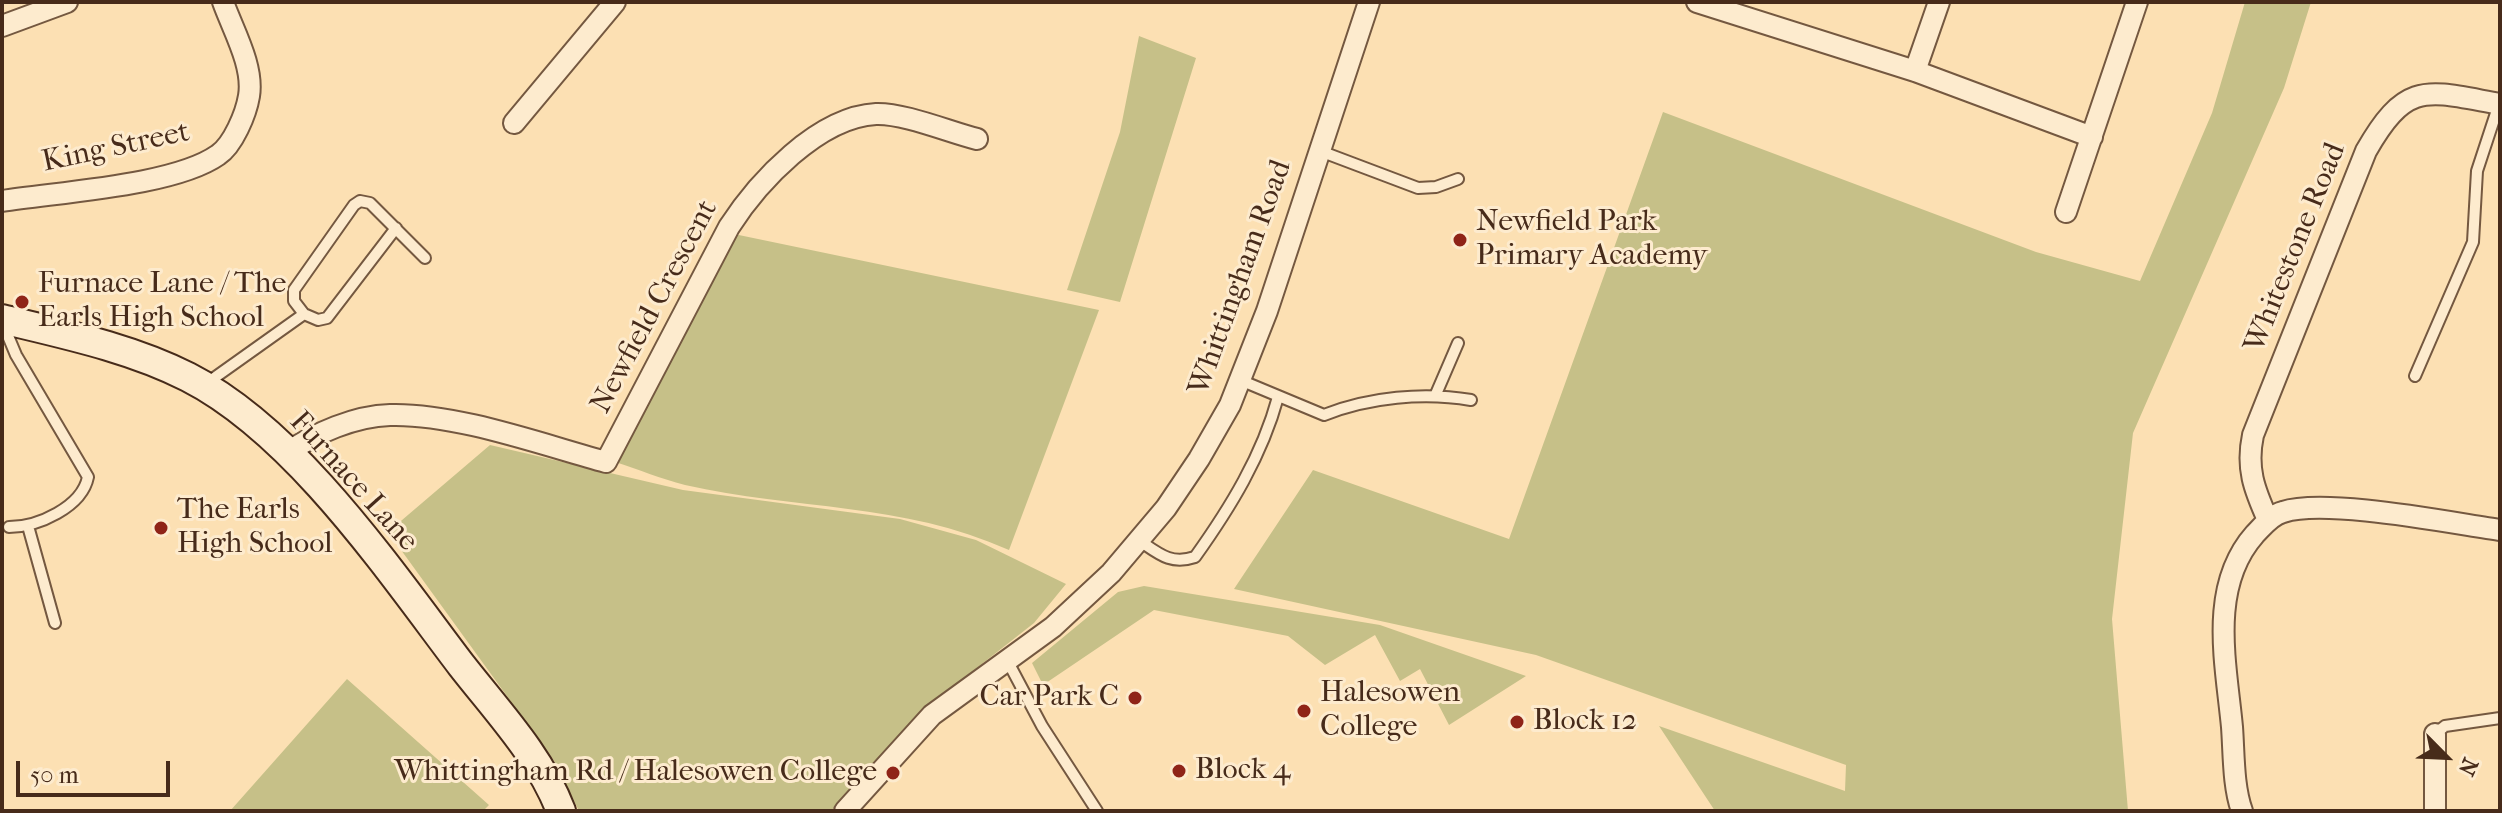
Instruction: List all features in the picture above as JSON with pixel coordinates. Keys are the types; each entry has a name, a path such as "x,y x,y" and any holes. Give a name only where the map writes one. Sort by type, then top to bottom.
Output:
{"street":[{"path":"2,26 67,2"},
{"name":"King Street","path":"2,201 144,179 192,168 221,154 243,117 250,95 248,71 223,2"},
{"path":"514,123 615,2"},
{"name":"Whittingham Road","path":"845,811 932,715 1053,627 1140,541 1199,459 1240,380 1369,2"},
{"path":"1697,2 1915,71 2092,137"},
{"path":"1915,71 1939,2"},
{"path":"2066,212 2137,2"},
{"name":"Whitestone Road","path":"2268,520 2250,473 2248,459 2253,435 2366,151 2384,119 2399,104 2416,95 2441,93 2500,104"},
{"name":"Newfield Crescent","path":"287,453 311,436 387,415 434,420 606,462 729,227 744,203 787,156 825,133 876,114 977,139"},
{"name":"Furnace Lane","path":"2,321 99,344 187,377 238,409 287,453 340,511 521,741 553,792 561,811"},
{"path":"2242,811 2224,647 2224,606 2235,562 2268,520 2283,512 2320,508 2500,530"},
{"path":"2435,734 2435,811"}],"lane":[{"path":"2415,376 2473,242 2477,171 2500,104"},
{"path":"1320,151 1418,188 1436,187 1458,179"},
{"path":"396,228 327,318 318,320 304,314 294,301 294,290 354,205 360,201 370,203 396,228 425,258"},
{"path":"202,387 304,314"},
{"path":"2,321 16,355 88,477 85,492 28,526 9,527"},
{"path":"1436,394 1458,343"},
{"path":"1240,380 1324,415 1346,406 1436,394 1471,400"},
{"path":"1140,541 1166,559 1179,562 1195,557 1249,471 1269,432 1278,397"},
{"path":"28,526 55,623"},
{"path":"1007,660 1042,726 1073,769 1097,811"},
{"path":"2435,734 2445,726 2500,718"}],"shaded area":[{"path":"2245,2 2311,2 2284,88 2133,433 2112,619 2128,811 1715,811 1659,726 1845,791 1846,765 1536,655 1234,589 1313,470 1509,539 1663,112 2036,252 2140,281 2212,113"},
{"path":"1139,36 1196,58 1120,302 1067,290 1120,132"},
{"path":"734,234 1099,310 1009,550 929,523 726,493 667,480 615,462"},
{"path":"490,445 683,490 900,519 976,540 1066,584 1034,623 922,711 831,811 579,811 554,761 388,532"},
{"path":"1144,586 1380,625 1526,676 1449,725 1420,669 1400,681 1375,635 1325,665 1288,636 1154,610 1043,685 1032,663 1118,592"},
{"path":"347,679 489,805 483,811 230,811"}],"place":[{"name":"Newfield Park Primary Academy","path":"1460,240"},
{"name":"Furnace Lane / The Earls High School","path":"22,302"},
{"name":"The Earls High School","path":"161,528"},
{"name":"Car Park C","path":"1135,698"},
{"name":"Halesowen College","path":"1304,711"},
{"name":"Block 12","path":"1517,722"},
{"name":"Block 4","path":"1179,771"},
{"name":"Whittingham Rd / Halesowen College","path":"893,773"}]}
